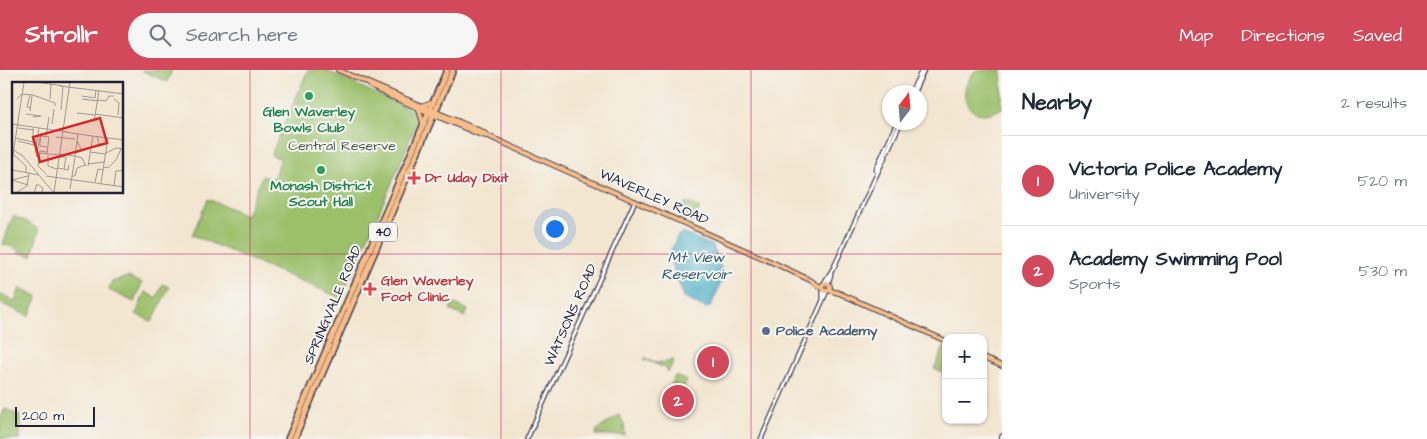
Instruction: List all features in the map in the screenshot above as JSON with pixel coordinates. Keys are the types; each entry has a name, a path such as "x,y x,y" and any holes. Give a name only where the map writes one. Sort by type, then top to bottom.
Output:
{"highway":[{"name":"SPRINGVALE ROAD","path":"288,439 447,70"},
{"name":"SPRINGVALE ROAD","path":"294,439 453,70"}],"main road":[{"name":"WAVERLEY ROAD","path":"338,70 942,339"},
{"path":"423,123 420,108 432,102"},
{"path":"430,123 441,117 438,105"},
{"path":"987,360 1002,366"}],"street":[{"path":"916,85 923,70"},
{"path":"761,439 823,302 826,287 834,267 895,130"},
{"name":"WATSONS ROAD","path":"527,439 635,201"}],"green space":[{"path":"141,70 172,70 167,82"},
{"name":"Central Reserve","path":"308,70 325,70 415,112 419,116 399,167 341,298 192,235 208,199 246,215 262,176 273,179 281,159 271,155"},
{"path":"976,70 1002,70 1002,108 991,113 981,114 968,106 965,90"},
{"path":"686,202 700,208 693,223 680,216"},
{"path":"13,216 26,221 39,230 32,256 17,252 18,249 3,244"},
{"path":"128,277 142,283 134,302 109,290 111,282"},
{"path":"163,284 169,287 152,322 136,314 145,292 156,298"},
{"path":"20,288 38,296 29,316 0,303 0,294 15,301"},
{"path":"453,303 468,310 465,317 450,310"},
{"path":"942,351 942,373 934,369"},
{"path":"646,357 646,359 660,364 660,361 662,363 671,361 671,359 674,361 668,372 667,369 646,360 644,361"},
{"path":"675,376 687,381 683,389 671,384"},
{"path":"5,409 20,416 20,439 0,439 0,420"},
{"path":"619,415 624,424 625,435 596,435 597,430"}],"water":[{"name":"Mt View Reservoir","path":"683,233 713,246 724,276 711,306 706,308 685,299 668,256 678,235"},
{"path":"669,392 689,402 686,409 666,400"}],"place":[{"name":"Glen Waverley Bowls Club","path":"309,96"},
{"name":"Monash District Scout Hall","path":"321,170"},
{"name":"Dr Uday Dixit","path":"414,178"},
{"name":"Glen Waverley Foot Clinic","path":"370,289"},
{"name":"Police Academy","path":"766,331"},
{"name":"Victoria Police Academy","path":"713,362"},
{"name":"Academy Swimming Pool","path":"678,401"}]}
